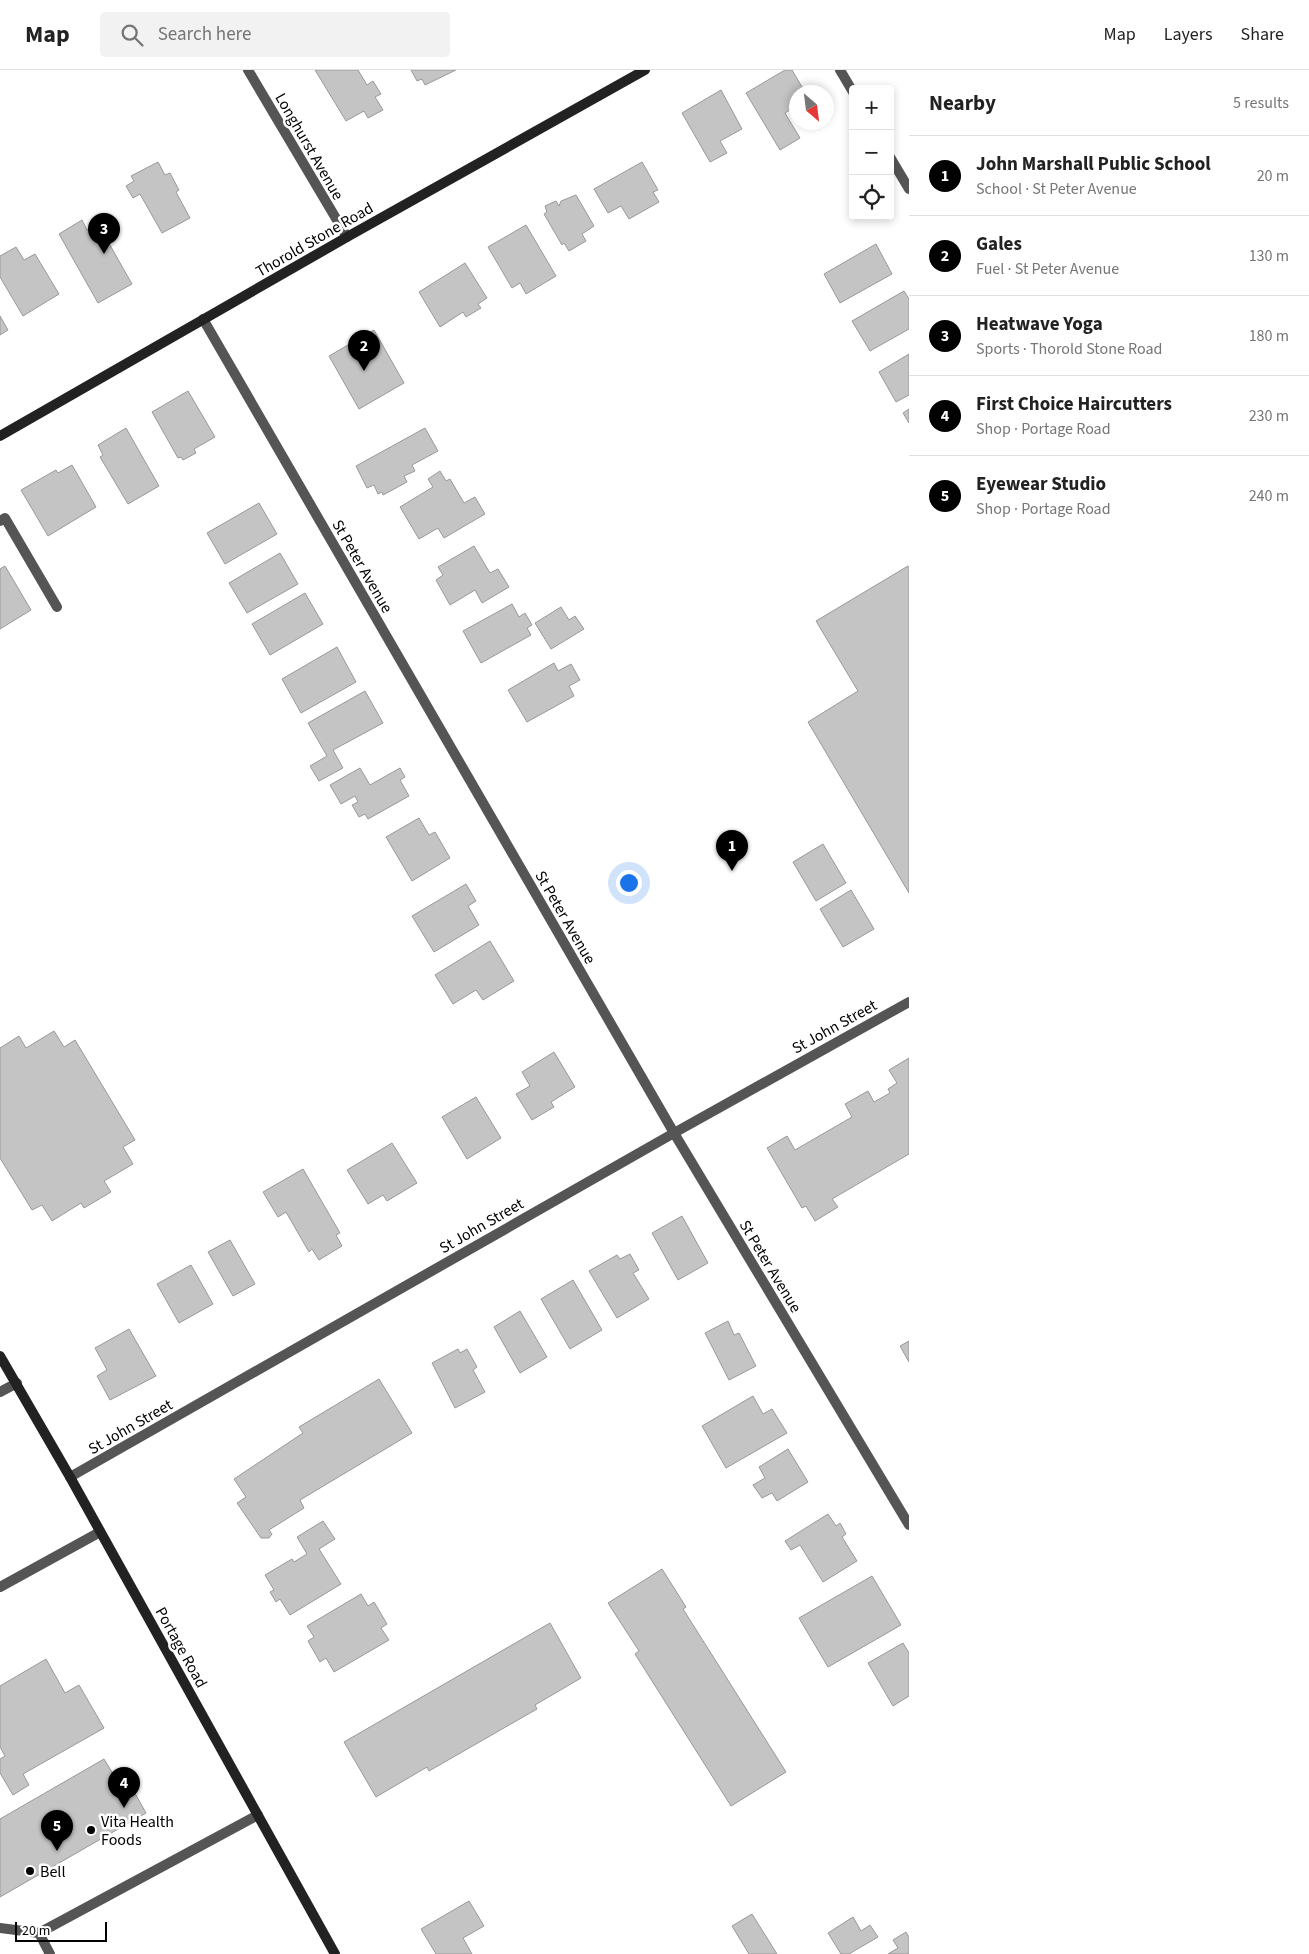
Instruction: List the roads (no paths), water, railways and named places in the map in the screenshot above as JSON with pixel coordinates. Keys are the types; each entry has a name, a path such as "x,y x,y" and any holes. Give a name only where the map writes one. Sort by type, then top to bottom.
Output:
{"main road":[{"name":"Thorold Stone Road","path":"0,436 347,237 645,70"},
{"name":"Portage Road","path":"0,1356 70,1477 335,1954"}],"street":[{"name":"Longhurst Avenue","path":"248,70 347,237"},
{"path":"840,70 849,85"},
{"path":"894,164 909,189"},
{"name":"St Peter Avenue","path":"203,319 674,1133 909,1525"},
{"path":"0,521 5,518 57,607"},
{"name":"St John Street","path":"70,1477 674,1133 909,1002"},
{"path":"0,1392 17,1383"},
{"path":"0,1587 100,1532"},
{"path":"0,1928 39,1933 258,1815"},
{"path":"39,1933 50,1954"}],"place":[{"name":"Heatwave Yoga","path":"104,254"},
{"name":"Gales","path":"364,371"},
{"name":"John Marshall Public School","path":"732,871"},
{"name":"First Choice Haircutters","path":"124,1808"},
{"name":"Vita Health Foods","path":"91,1830"},
{"name":"Eyewear Studio","path":"57,1851"},
{"name":"Bell","path":"30,1871"}]}
